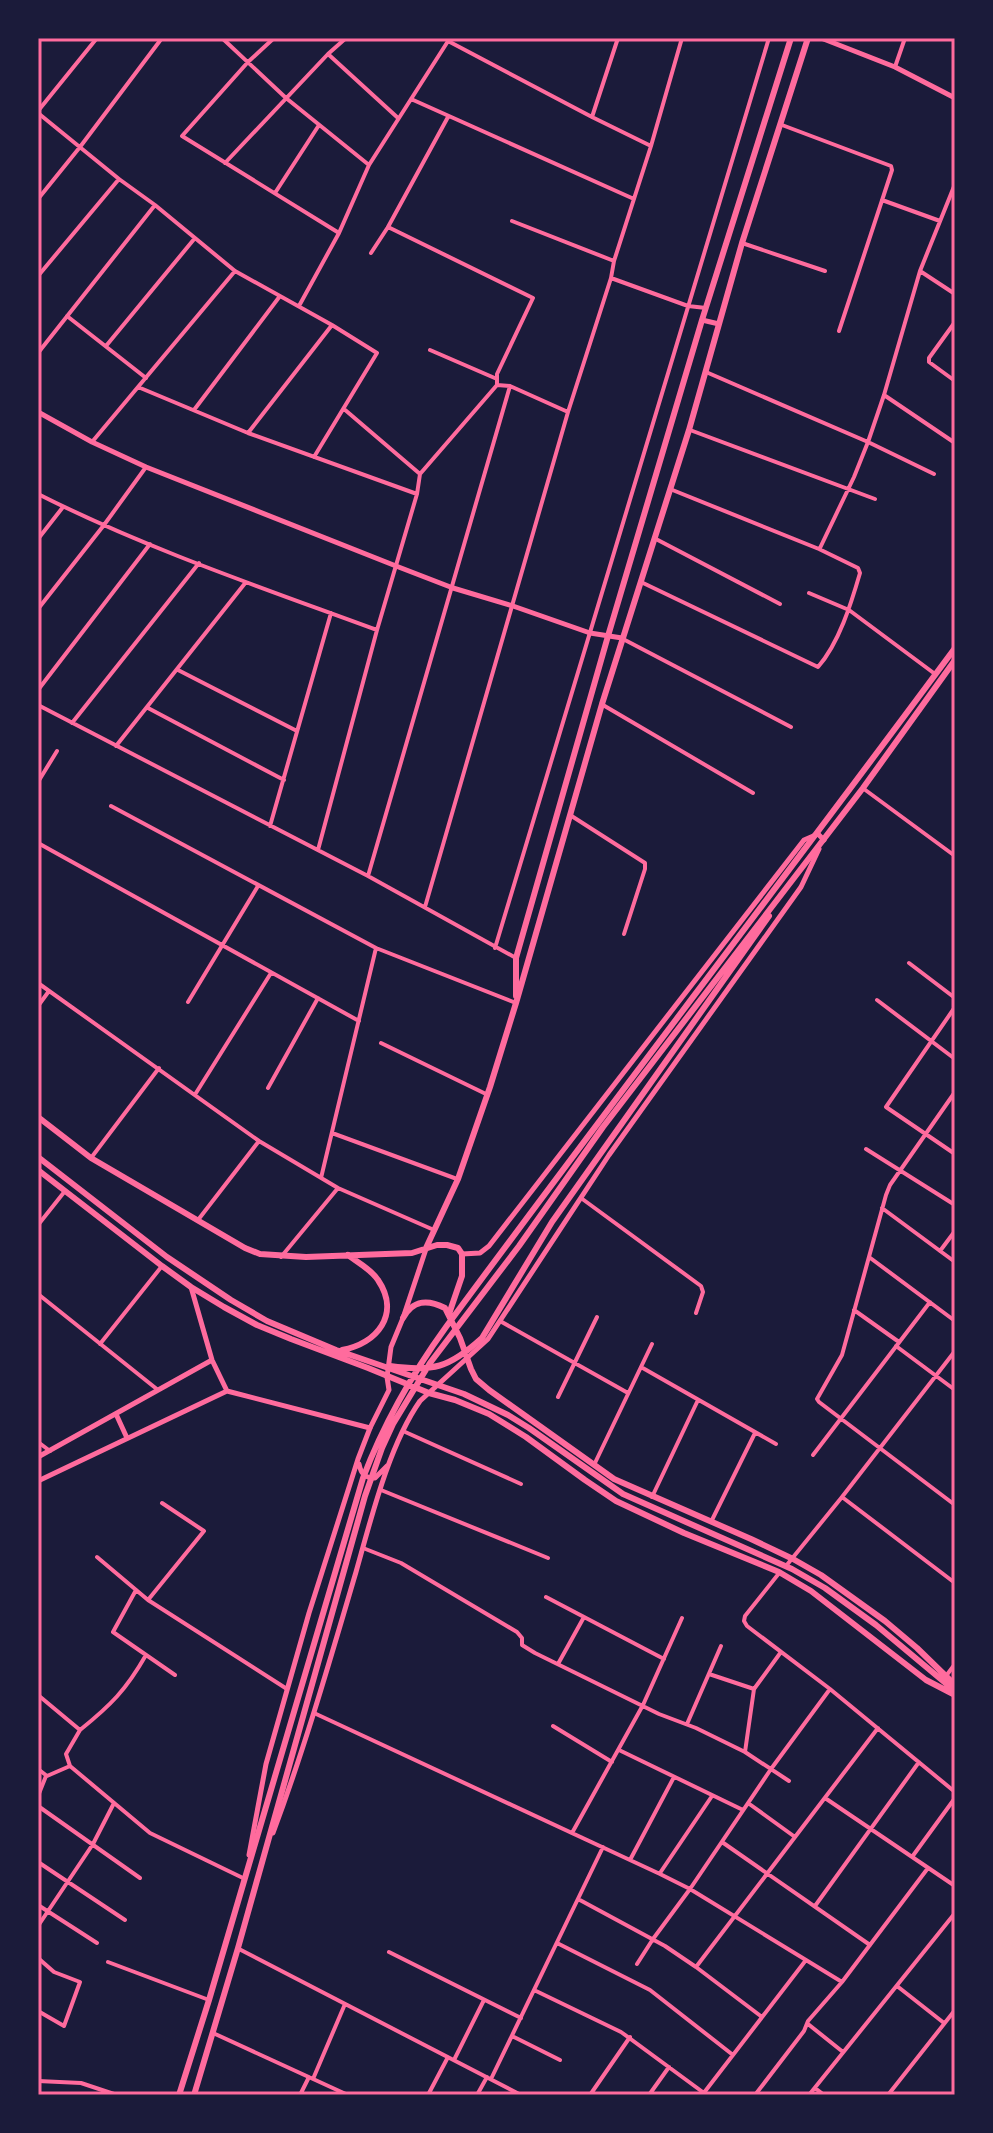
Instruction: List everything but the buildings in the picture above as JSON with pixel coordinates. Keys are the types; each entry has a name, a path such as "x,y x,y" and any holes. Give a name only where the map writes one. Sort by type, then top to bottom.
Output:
{"main road":[{"path":"516,1003 516,958 702,320 791,38"},
{"path":"426,1248 458,1179 488,1095 602,704 689,430 742,243 808,38"},
{"path":"768,108 785,113"},
{"path":"377,1365 419,1370 437,1367 465,1353 482,1338 552,1222 955,648"},
{"path":"179,2095 359,1492 378,1438 420,1363 662,1036 821,836 863,788 955,660"},
{"path":"194,2095 365,1496 393,1424 430,1363 519,1246 603,1127 798,873"},
{"path":"38,1117 91,1158 260,1254 281,1257 348,1255 412,1253 437,1245 458,1248 462,1254 462,1276 449,1314"},
{"path":"38,1157 167,1257 267,1321 377,1365 464,1394 508,1415 623,1494 809,1579 909,1651 955,1691"},
{"path":"38,1170 191,1287 257,1325 429,1393 464,1403 509,1425 585,1480 635,1511 779,1572 811,1591 926,1680 955,1691"},
{"path":"327,1352 360,1346 380,1328 386,1317 388,1303 377,1278 348,1255"},
{"path":"403,1318 408,1309 424,1301 445,1308 476,1379 489,1390 614,1479 793,1559 849,1594 885,1621 946,1676 955,1691"}],"street":[{"path":"97,38 38,112 235,271 377,353 314,457"},
{"path":"38,199 162,38"},
{"path":"222,38 286,98 369,165"},
{"path":"274,38 248,62 182,136 339,233"},
{"path":"225,163 346,38"},
{"path":"592,117 618,38"},
{"path":"425,907 568,412 682,38"},
{"path":"495,948 769,38"},
{"path":"821,38 895,67 955,98"},
{"path":"895,67 905,38"},
{"path":"299,306 339,233 369,165 449,39 651,146"},
{"path":"328,54 398,118"},
{"path":"411,99 634,199"},
{"path":"371,253 448,117"},
{"path":"275,193 319,125"},
{"path":"782,125 891,166 839,331"},
{"path":"38,276 119,179"},
{"path":"819,549 868,442 920,271 955,187"},
{"path":"882,200 940,221"},
{"path":"38,353 155,205"},
{"path":"512,221 614,261"},
{"path":"318,850 420,474 497,382 497,374 533,298 388,227"},
{"path":"106,346 195,238"},
{"path":"742,243 825,271"},
{"path":"92,442 235,271"},
{"path":"920,271 955,294"},
{"path":"611,278 688,306 706,308"},
{"path":"194,410 280,296"},
{"path":"67,316 146,378"},
{"path":"702,320 719,324"},
{"path":"955,322 929,358 929,362 955,381"},
{"path":"248,433 332,325"},
{"path":"38,337 46,343"},
{"path":"430,350 568,412"},
{"path":"706,371 934,474"},
{"path":"368,876 510,386"},
{"path":"138,387 248,433 417,494"},
{"path":"884,395 955,443"},
{"path":"344,409 420,474"},
{"path":"38,412 146,467 396,566 590,633 622,638 791,727"},
{"path":"689,430 875,499"},
{"path":"38,609 146,467"},
{"path":"640,582 818,667 849,610 860,570 819,549 670,489"},
{"path":"38,494 150,544 377,630"},
{"path":"38,539 63,507"},
{"path":"653,537 780,604"},
{"path":"38,690 150,544"},
{"path":"72,723 199,563"},
{"path":"116,746 246,582"},
{"path":"809,593 849,610 935,674"},
{"path":"270,826 331,613"},
{"path":"178,670 298,732"},
{"path":"602,704 753,793"},
{"path":"38,705 368,876 516,958"},
{"path":"148,708 284,780"},
{"path":"38,782 57,751"},
{"path":"863,788 955,856"},
{"path":"111,806 376,948 516,1003"},
{"path":"570,815 645,863 624,934"},
{"path":"256,1879 297,1768 389,1464 413,1411 488,1339 617,1143 801,887 821,836"},
{"path":"462,1254 480,1253 489,1246 804,840 821,836"},
{"path":"38,843 359,1021"},
{"path":"188,1002 258,886"},
{"path":"321,1178 376,948"},
{"path":"909,963 955,998"},
{"path":"196,1094 271,973"},
{"path":"38,983 259,1141 338,1188 436,1231"},
{"path":"38,1006 49,991"},
{"path":"268,1088 318,998"},
{"path":"877,1000 955,1059"},
{"path":"955,1007 886,1107 955,1154"},
{"path":"381,1043 488,1095"},
{"path":"91,1158 159,1068"},
{"path":"955,1092 890,1185 842,1355 817,1399 955,1505"},
{"path":"332,1133 458,1179"},
{"path":"198,1220 259,1141"},
{"path":"866,1149 955,1205"},
{"path":"281,1257 338,1188"},
{"path":"38,1225 65,1191"},
{"path":"581,1198 701,1286 703,1292 696,1313"},
{"path":"882,1208 955,1262"},
{"path":"940,1251 955,1231"},
{"path":"146,1655 130,1682 106,1709 80,1730 66,1754 70,1766 150,1833 245,1879 266,1764 287,1689 361,1451 389,1390 387,1377 391,1347 426,1248"},
{"path":"869,1257 955,1321"},
{"path":"100,1344 162,1266"},
{"path":"191,1287 212,1360 227,1391"},
{"path":"38,1294 158,1391"},
{"path":"813,1455 930,1302"},
{"path":"854,1310 955,1390"},
{"path":"558,1397 597,1317"},
{"path":"500,1321 628,1393"},
{"path":"594,1465 652,1344"},
{"path":"955,1351 793,1559 779,1572 744,1621 955,1792"},
{"path":"38,1457 212,1360"},
{"path":"641,1367 776,1444"},
{"path":"38,1481 227,1391 370,1428"},
{"path":"652,1497 698,1400"},
{"path":"116,1414 127,1438"},
{"path":"403,1431 521,1484"},
{"path":"711,1522 755,1433"},
{"path":"38,1442 50,1451"},
{"path":"361,1451 359,1465 361,1473 367,1478 375,1478 389,1464"},
{"path":"381,1490 548,1558"},
{"path":"842,1497 955,1583"},
{"path":"148,1600 204,1531 162,1503"},
{"path":"363,1548 401,1563 517,1632 522,1638 522,1645 745,1752 789,1781"},
{"path":"97,1557 148,1600 287,1689"},
{"path":"136,1590 113,1632 175,1675"},
{"path":"546,1597 664,1659"},
{"path":"558,1664 584,1617"},
{"path":"572,1833 643,1705 682,1618"},
{"path":"687,1724 721,1646"},
{"path":"745,1752 754,1689 781,1652"},
{"path":"946,1676 955,1664"},
{"path":"709,1674 754,1689"},
{"path":"637,1964 830,1689"},
{"path":"38,1695 80,1730"},
{"path":"314,1713 690,1889 842,1982"},
{"path":"553,1726 612,1762"},
{"path":"696,1967 878,1728"},
{"path":"618,1750 743,1810"},
{"path":"814,1906 919,1762"},
{"path":"38,1796 47,1776 70,1766"},
{"path":"38,1769 47,1776"},
{"path":"630,1860 674,1777"},
{"path":"660,1874 712,1796"},
{"path":"825,1798 955,1886"},
{"path":"912,1857 955,1798"},
{"path":"38,1926 93,1844 114,1803"},
{"path":"748,1803 795,1837"},
{"path":"38,1806 140,1878"},
{"path":"722,1842 870,1945"},
{"path":"477,2095 512,2036 603,1847"},
{"path":"38,1862 125,1920"},
{"path":"755,2095 928,1868"},
{"path":"578,1899 653,1939 762,2017"},
{"path":"38,1905 97,1943"},
{"path":"809,2095 955,1913"},
{"path":"557,1943 650,1990 733,2055"},
{"path":"238,1948 521,2095"},
{"path":"389,1952 521,2018"},
{"path":"38,1958 54,1972 80,1982 64,2026 38,2011"},
{"path":"534,1990 630,2037 703,2094 806,1960"},
{"path":"108,1962 209,2000"},
{"path":"897,1986 944,2023"},
{"path":"428,2095 484,2000"},
{"path":"300,2095 345,2004"},
{"path":"888,2095 955,2010"},
{"path":"807,2024 843,2052"},
{"path":"213,2033 348,2095"},
{"path":"512,2036 560,2060"},
{"path":"590,2095 630,2037"},
{"path":"649,2095 669,2067"},
{"path":"38,2081 81,2083 117,2095"},
{"path":"815,2088 824,2095"}]}
